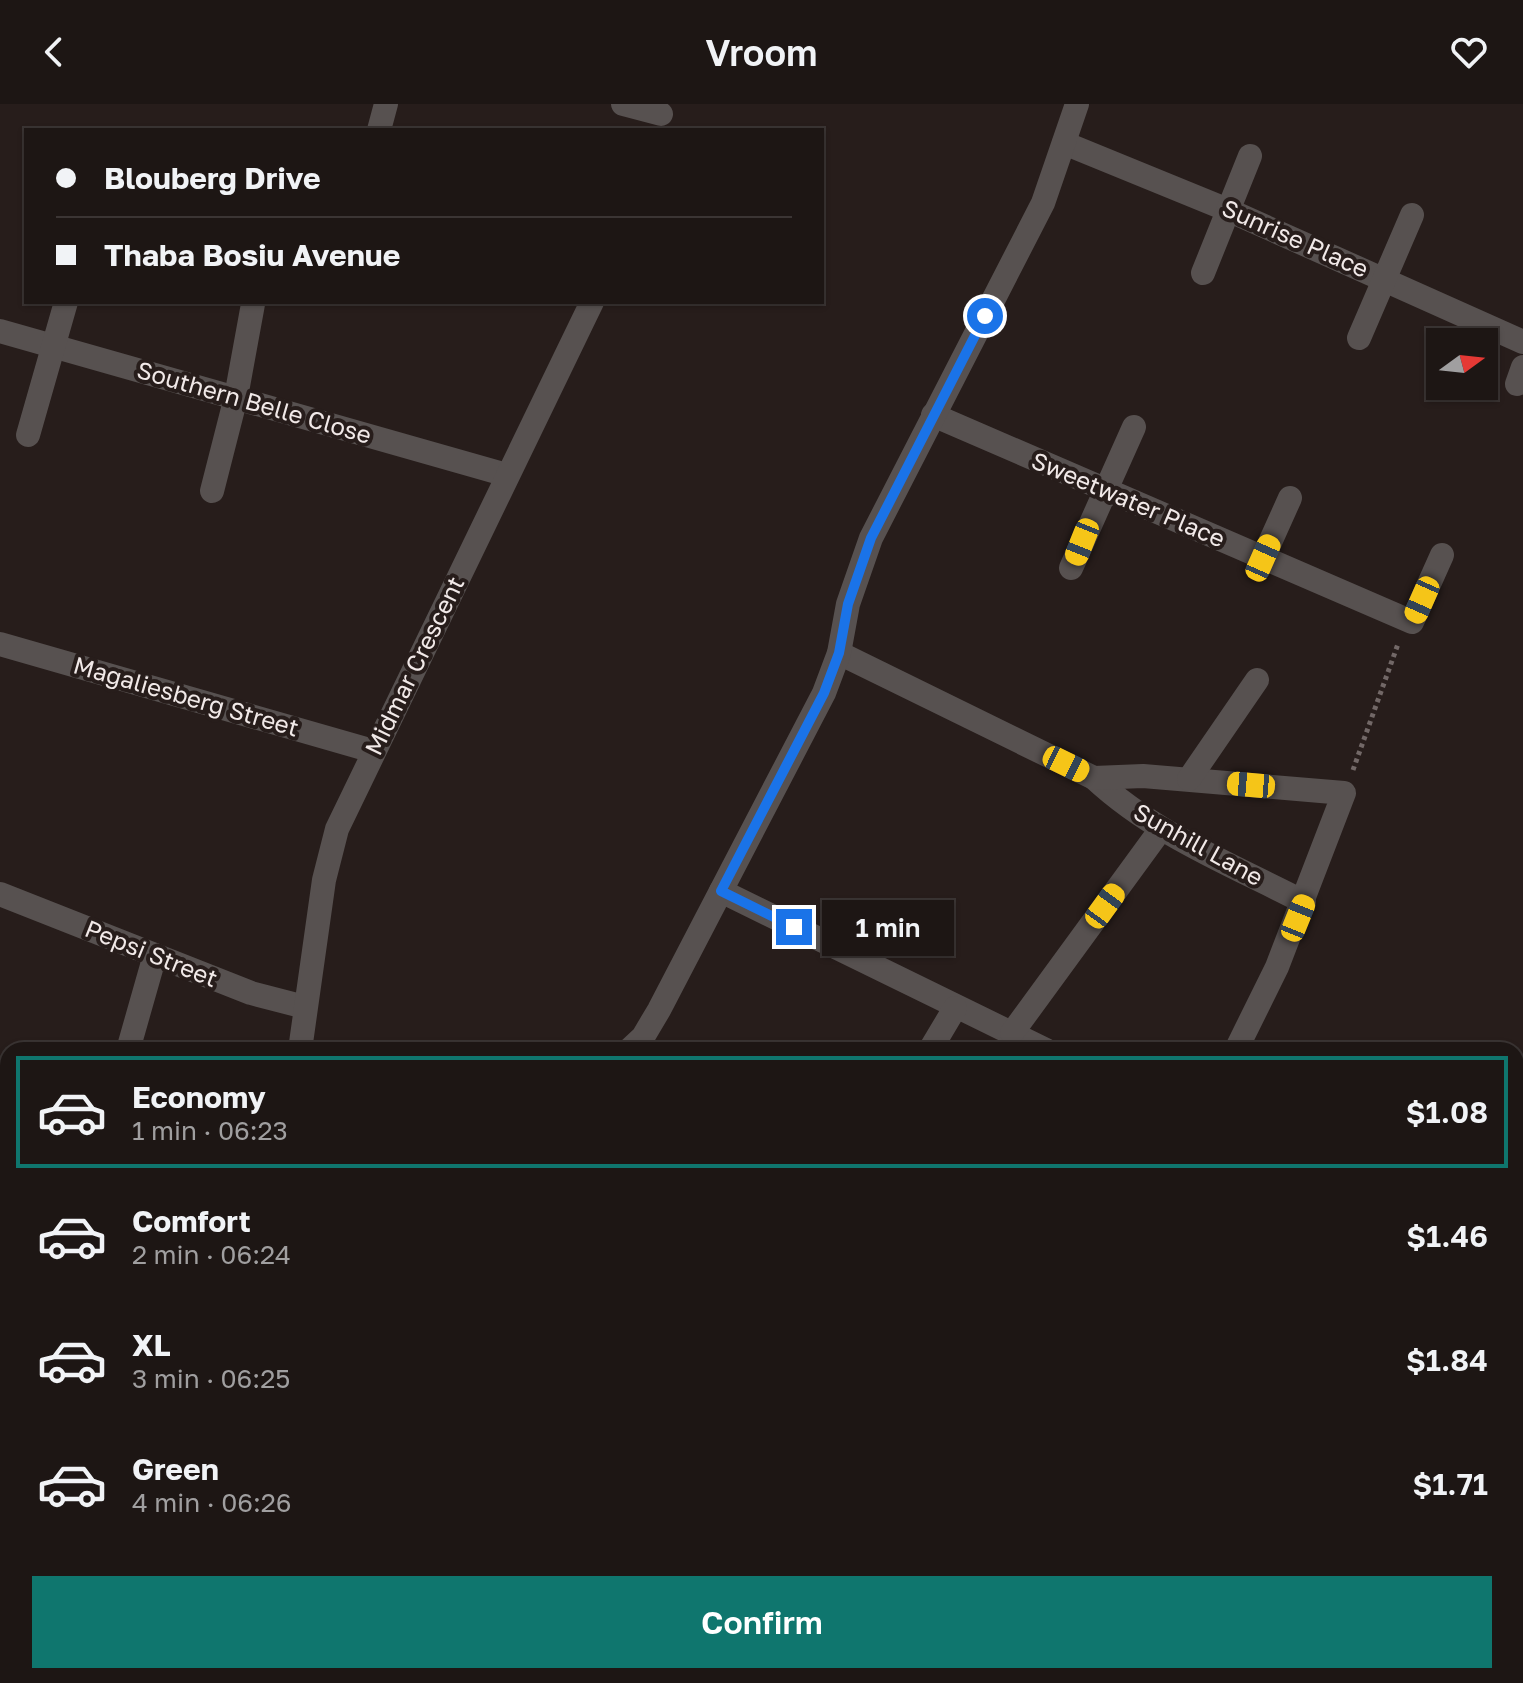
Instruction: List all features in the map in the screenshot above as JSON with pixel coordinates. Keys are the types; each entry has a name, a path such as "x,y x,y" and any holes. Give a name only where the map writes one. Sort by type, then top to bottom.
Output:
{"street":[{"path":"380,128 386,104"},
{"path":"623,104 660,116"},
{"path":"638,1042 659,1010 824,693 839,653 848,604 871,538 1043,203 1077,104"},
{"name":"Sunrise Place","path":"1064,143 1228,210 1523,342"},
{"path":"1203,273 1250,156"},
{"path":"1359,338 1412,215"},
{"path":"28,435 66,304"},
{"path":"212,491 236,397 253,304"},
{"name":"Midmar Crescent","path":"301,1042 324,880 337,829 591,304"},
{"name":"Southern Belle Close","path":"0,331 507,475"},
{"name":"Sweetwater Place","path":"933,415 1412,622"},
{"path":"1071,568 1103,490 1134,427"},
{"path":"1263,558 1290,498"},
{"path":"1412,622 1442,555"},
{"name":"Magaliesberg Street","path":"0,644 373,751"},
{"name":"Sunhill Lane","path":"839,653 1094,778 1116,799 1161,829 1304,902"},
{"path":"1189,779 1257,680"},
{"path":"1094,778 1189,779 1344,793 1304,902 1240,1042"},
{"path":"1012,1033 1161,829"},
{"path":"721,891 1030,1042"},
{"name":"Pepsi Street","path":"0,894 251,993 305,1007"},
{"path":"130,1042 155,955"},
{"path":"935,1042 955,1008"}],"path":[{"path":"1344,793 1394,650 1412,622"}],"route":[{"path":"794,927 721,891 824,693 839,653 848,604 871,538 985,316"}]}
